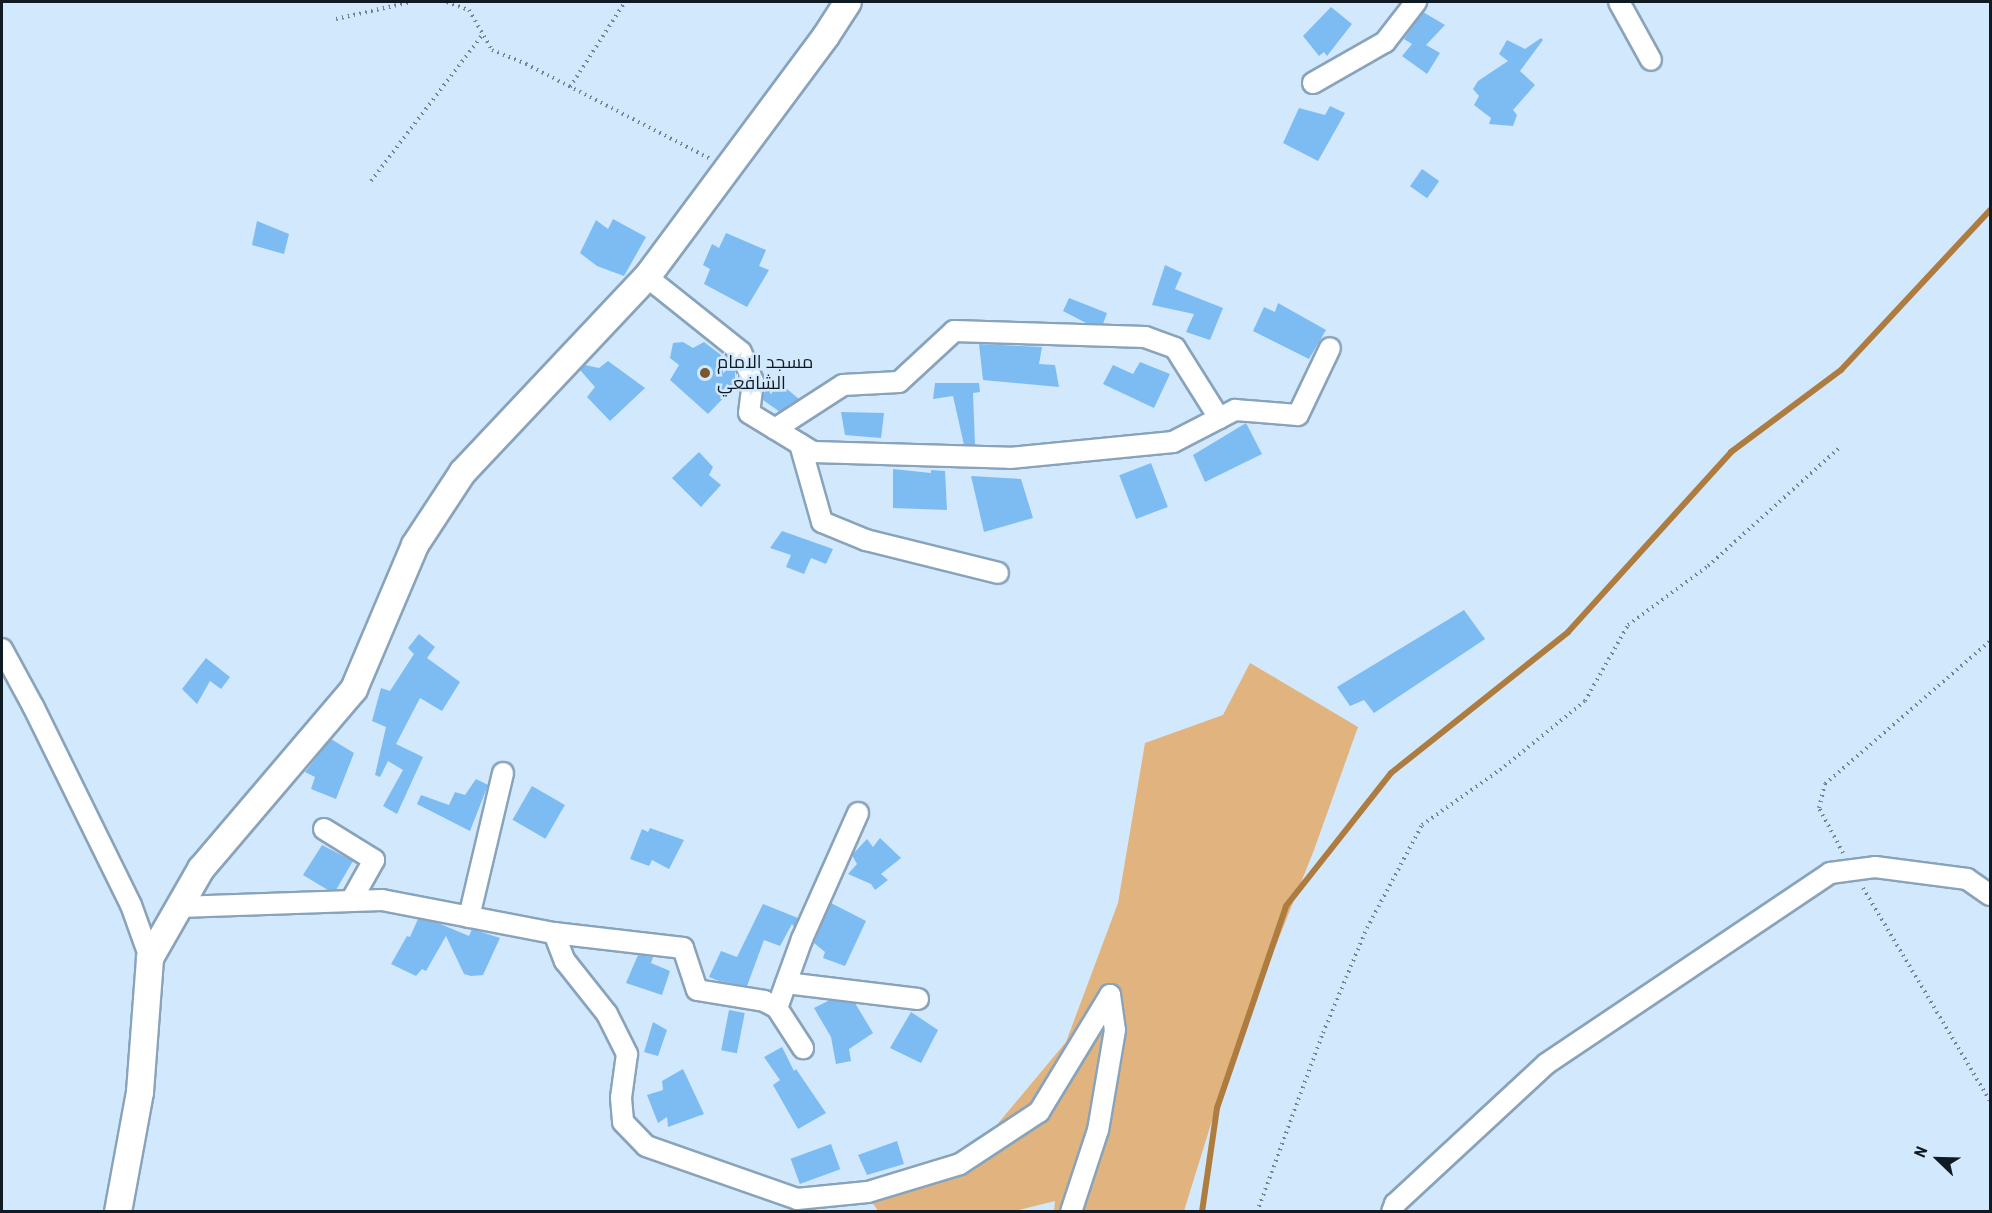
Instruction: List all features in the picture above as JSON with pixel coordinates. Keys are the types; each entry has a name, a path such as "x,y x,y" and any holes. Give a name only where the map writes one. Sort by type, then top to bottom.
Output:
{"street":[{"path":"150,958 201,869 354,689 415,545 463,472 647,277 826,36 848,2"},
{"path":"1313,83 1385,42 1416,2"},
{"path":"1619,2 1651,60"},
{"path":"647,277 741,352 753,381 749,413 813,452 1010,458 1173,442 1235,410 1298,415 1330,348"},
{"path":"775,429 843,385 899,382 954,331 1145,337 1175,348 1219,418"},
{"path":"800,444 822,522 866,540 998,573"},
{"path":"2,648 131,905 150,958 140,1092 118,1212"},
{"path":"469,917 503,773"},
{"path":"777,1008 802,939 858,813"},
{"path":"324,829 374,860 351,901"},
{"path":"1392,1212 1395,1204 1546,1064 1830,873 1875,867 1967,879 1990,895"},
{"path":"179,907 382,900 554,933 683,948 697,990 764,1001 777,1008 803,1048"},
{"path":"554,933 565,961 607,1014 627,1054 621,1098 623,1122 646,1146 797,1199 868,1192 960,1164 1039,1112 1110,995 1115,1030 1098,1130 1071,1212"},
{"path":"786,983 918,999"}],"path":[{"path":"336,19 411,2"},
{"path":"447,2 469,10 492,50 728,168"},
{"path":"570,87 625,2"},
{"path":"371,182 483,34"},
{"path":"1257,1212 1323,1033 1358,949 1422,825 1500,770 1585,701 1628,626 1708,566 1839,448"},
{"path":"1990,642 1825,784 1820,808 1852,870 1990,1101"}],"shaded area":[{"path":"1250,663 1358,727 1314,850 1233,1053 1184,1211 1054,1211 1055,1201 1015,1211 879,1212 871,1201 980,1145 1066,1042 1118,903 1145,743 1223,715"}],"building":[{"path":"1331,7 1352,24 1327,56 1324,52 1319,56 1303,36"},
{"path":"1423,12 1445,25 1426,45 1440,53 1427,74 1402,56 1412,44 1404,39"},
{"path":"1541,38 1543,40 1520,71 1535,85 1513,110 1517,115 1513,126 1489,124 1491,118 1474,105 1479,96 1473,89 1478,81 1508,61 1499,54 1507,40 1525,49"},
{"path":"1330,106 1345,113 1318,161 1283,143 1299,108 1325,115"},
{"path":"1422,169 1439,181 1427,198 1410,186"},
{"path":"613,219 646,237 624,276 597,266 580,253 596,220 608,229"},
{"path":"257,221 289,234 284,254 252,245"},
{"path":"726,233 766,250 759,266 769,270 747,307 704,284 710,269 703,265 712,244 719,248"},
{"path":"1165,265 1182,273 1175,289 1223,308 1210,340 1186,332 1194,314 1152,305"},
{"path":"1069,298 1107,313 1103,324 1086,323 1063,311"},
{"path":"1278,303 1326,330 1309,359 1253,331 1264,307 1275,312"},
{"name":"مسجد الامام الشافعي","path":"683,342 693,348 704,342 733,364 735,369 735,386 708,414 670,380 679,365 670,358 673,343"},
{"path":"979,344 1042,347 1039,364 1055,365 1059,387 983,380"},
{"path":"608,361 645,388 610,421 587,397 595,387 580,370 585,365 599,368"},
{"path":"1140,362 1170,374 1154,408 1103,384 1113,365 1133,374"},
{"path":"775,379 799,399 780,412 763,400 763,394"},
{"path":"935,383 979,383 980,392 973,393 975,445 964,445 953,396 933,399"},
{"path":"841,412 884,413 881,438 845,435"},
{"path":"1246,423 1262,454 1205,482 1193,455"},
{"path":"699,452 713,467 709,475 721,485 701,507 672,478"},
{"path":"1151,463 1168,507 1136,519 1119,475"},
{"path":"893,469 931,473 931,470 945,471 947,510 893,508"},
{"path":"971,476 1021,479 1033,518 984,532"},
{"path":"782,531 833,549 826,564 811,558 804,574 786,567 791,555 770,548"},
{"path":"1464,610 1485,639 1374,713 1364,700 1350,706 1337,687"},
{"path":"419,634 435,647 427,658 460,682 442,711 420,698 396,744 423,757 397,814 383,806 403,770 388,761 380,777 375,775 386,727 372,721 381,688 390,691 414,654 408,648"},
{"path":"206,658 230,677 221,689 210,681 197,704 182,689"},
{"path":"331,739 354,753 336,799 311,789 315,777 305,772"},
{"path":"476,779 488,785 470,831 417,804 421,795 449,805 455,792 465,795"},
{"path":"532,786 565,805 545,839 512,820"},
{"path":"650,828 684,840 669,869 652,860 649,866 630,859 642,829 648,832"},
{"path":"880,838 901,858 881,874 888,880 875,890 871,884 848,874 857,864 852,855 867,839 873,847"},
{"path":"322,845 353,861 336,890 328,890 303,875"},
{"path":"831,903 866,921 845,966 823,958 825,952 814,943"},
{"path":"763,904 798,918 794,927 792,924 780,946 764,940 747,986 709,977 721,951 737,957"},
{"path":"418,919 438,923 469,936 472,929 500,938 483,975 464,974 446,936 426,971 422,969 416,976 391,964 407,936 410,937"},
{"path":"638,955 653,957 651,963 670,971 662,995 626,983"},
{"path":"830,1000 855,1003 873,1033 849,1049 851,1061 836,1064 831,1037 814,1008"},
{"path":"729,1010 745,1013 737,1053 721,1050"},
{"path":"911,1012 938,1030 921,1063 890,1048"},
{"path":"653,1022 667,1030 658,1056 644,1052"},
{"path":"782,1047 794,1071 796,1069 826,1113 798,1129 773,1085 780,1080 764,1057"},
{"path":"683,1069 704,1114 668,1127 667,1117 658,1123 647,1095 663,1090 662,1081"},
{"path":"897,1141 904,1164 867,1175 858,1155"},
{"path":"831,1144 840,1169 800,1184 791,1159"}],"waterway":[{"path":"1202,1212 1217,1108 1286,906 1391,773 1568,632 1731,452 1841,370 1990,210"}],"place":[{"name":"مسجد الامام الشافعي","path":"705,373"}]}
